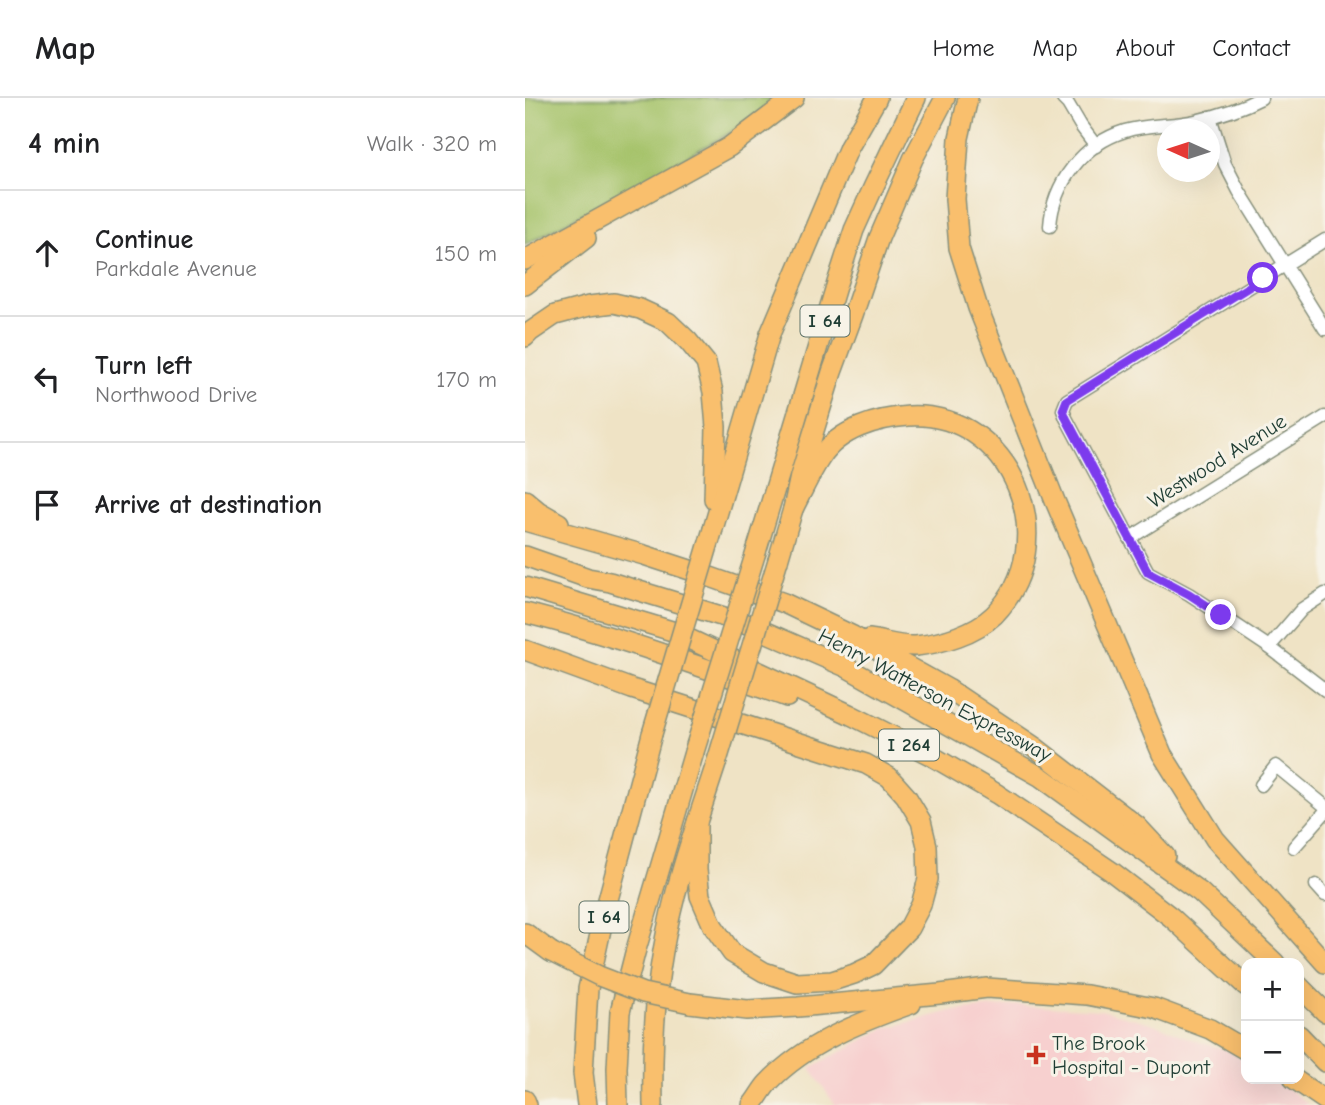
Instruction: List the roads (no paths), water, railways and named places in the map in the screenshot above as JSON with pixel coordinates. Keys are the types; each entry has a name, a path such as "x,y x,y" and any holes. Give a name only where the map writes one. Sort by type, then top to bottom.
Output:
{"highway":[{"path":"525,260 729,147 795,98"},
{"name":"I 64","path":"587,1105 583,1073 588,989 605,911 652,734 770,334 849,147 877,98"},
{"name":"I 64","path":"618,1105 620,1012 694,752 854,230 916,98"},
{"path":"653,1105 653,1030 662,952 697,822 778,560 832,372 879,238 913,159 945,98"},
{"path":"968,98 959,138 955,198 959,248 978,308 1061,514 1161,754 1215,839 1325,963"},
{"path":"525,285 651,189"},
{"path":"525,337 555,315 614,303 640,309 668,322 688,341 706,363 713,392 716,427 713,530"},
{"path":"793,509 821,457 833,442 860,427 895,417 927,415 953,422 982,438 998,455 1014,479 1024,505 1028,534 1023,566 1011,594 992,616 969,632 943,641 913,646 853,636"},
{"path":"525,500 538,511 584,538"},
{"path":"525,521 655,559 784,603 853,636 948,688 1035,748 1137,826 1200,892"},
{"name":"Henry Watterson Expressway","path":"525,556 588,578 610,582 747,624 846,667 1041,777 1200,892 1270,958"},
{"name":"I 264","path":"525,587 672,631 930,755 997,794 1111,871 1171,917 1241,981"},
{"path":"525,613 663,654 794,699 927,763 1090,867 1241,988"},
{"path":"525,650 632,689 866,764 889,777 906,796 921,821 927,846 928,879 921,905 909,928 893,947 873,965 854,974 832,981 797,983 764,972 732,953 713,926 700,896 697,822"},
{"path":"525,933 551,952 599,976 643,993 690,1003 747,1010 987,988 1087,995 1154,1008 1210,1029 1241,1046"},
{"path":"1304,991 1325,1012"},
{"path":"752,1105 768,1083 816,1046 848,1028 940,994"},
{"path":"1304,1040 1325,1062"},
{"path":"1301,1084 1325,1100"},
{"path":"525,1100 527,1105"}],"street":[{"path":"1050,226 1057,197 1067,175 1080,159 1108,137 1126,131 1210,117 1261,98"},
{"path":"1063,99 1096,146"},
{"path":"1210,117 1226,164 1239,191 1325,329"},
{"path":"1325,240 1067,400 1063,410 1148,572 1189,594 1269,647 1325,690"},
{"name":"Westwood Avenue","path":"1130,538 1325,417"},
{"path":"1269,647 1302,609 1325,594"},
{"path":"1261,785 1276,766 1325,806"},
{"path":"1294,847 1325,812"},
{"path":"1316,885 1325,895"}],"place":[{"name":"The Brook Hospital - Dupont","path":"1036,1055"}]}
